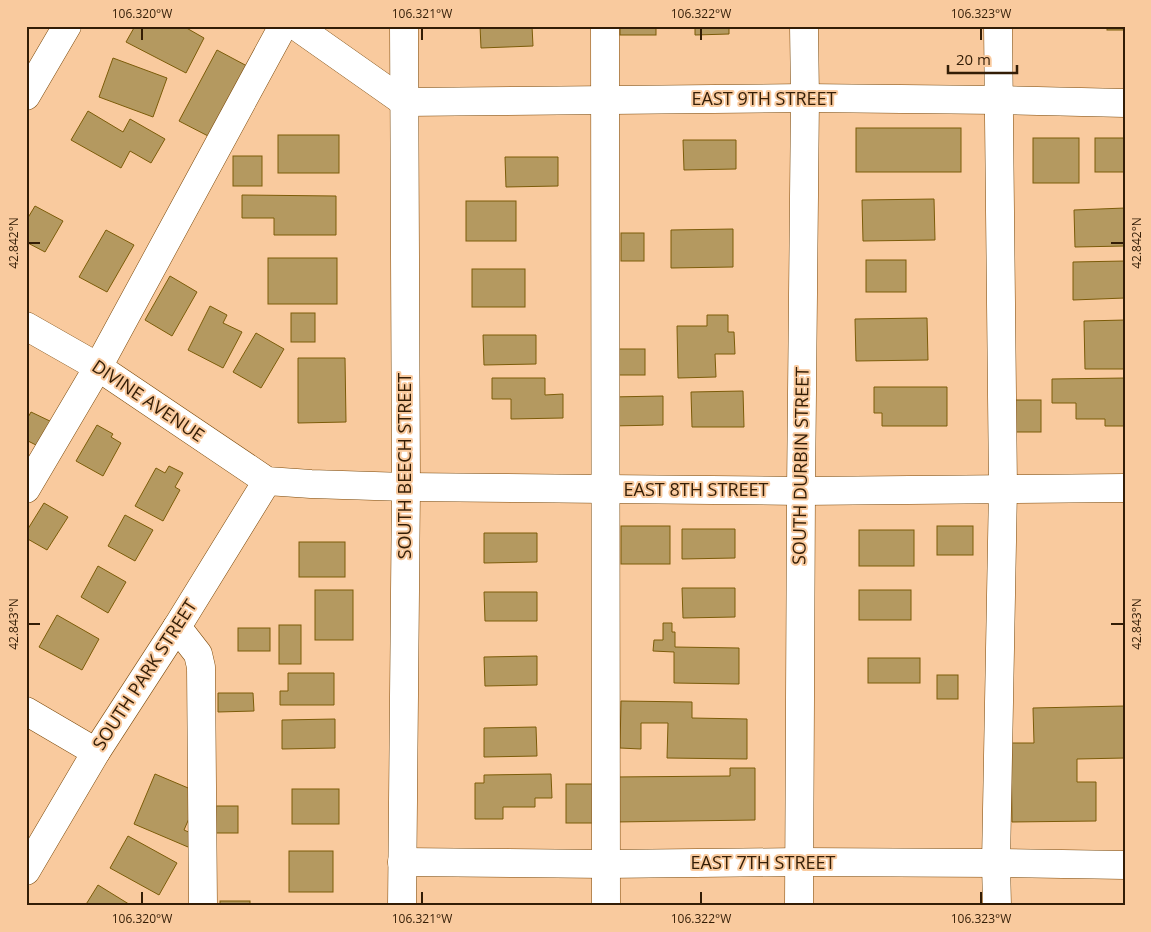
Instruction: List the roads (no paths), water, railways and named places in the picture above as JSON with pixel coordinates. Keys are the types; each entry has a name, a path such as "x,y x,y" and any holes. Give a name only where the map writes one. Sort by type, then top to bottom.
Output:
{"street":[{"path":"26,96 67,26"},
{"path":"26,490 98,367 283,26"},
{"path":"296,26 404,102"},
{"name":"SOUTH BEECH STREET","path":"402,906 406,487 404,26"},
{"path":"605,26 606,906"},
{"name":"SOUTH DURBIN STREET","path":"800,906 800,491 805,98 804,26"},
{"path":"997,906 996,863 1003,488 998,26"},
{"name":"EAST 9TH STREET","path":"404,102 805,98 1125,102"},
{"name":"DIVINE AVENUE","path":"26,326 98,367 267,481"},
{"name":"EAST 8TH STREET","path":"267,481 406,487 800,491 1125,488"},
{"name":"SOUTH PARK STREET","path":"26,871 96,752 177,627 267,481"},
{"path":"177,627 198,654 201,668 203,906"},
{"path":"26,711 96,752"},
{"name":"EAST 7TH STREET","path":"402,862 605,864 799,862 1125,865"}]}
